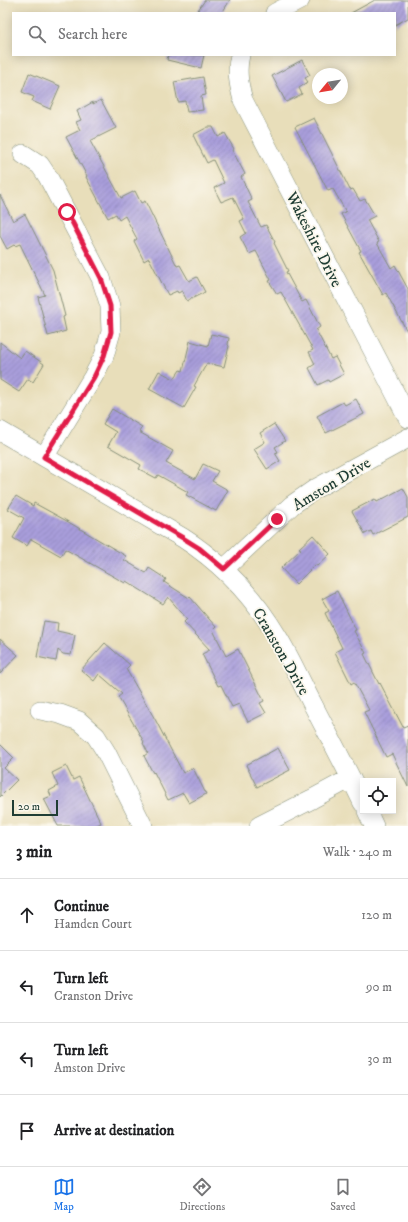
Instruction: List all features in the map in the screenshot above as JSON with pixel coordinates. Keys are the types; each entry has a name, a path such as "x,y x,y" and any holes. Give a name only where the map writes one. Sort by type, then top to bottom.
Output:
{"street":[{"path":"277,12 300,0"},
{"name":"Wakeshire Drive","path":"240,56 238,78 243,100 408,418"},
{"path":"23,154 40,165 48,177 98,271 110,306 111,332 104,356 94,377 44,457"},
{"name":"Cranston Drive","path":"0,431 183,538 199,548 224,569 250,598 277,635 360,797"},
{"name":"Amston Drive","path":"224,569 292,505 315,489 408,438"},
{"path":"40,710 60,714 79,721 96,736 106,752 143,826"},
{"path":"259,826 351,778"},
{"path":"368,814 374,826"}],"building":[{"path":"205,0 230,0 223,12 197,12"},
{"path":"375,0 408,0 408,18 396,24 396,12 353,12"},
{"path":"168,56 204,56 201,68 167,60"},
{"path":"302,60 310,75 305,78 308,82 299,88 302,94 286,102 272,76"},
{"path":"29,73 60,86 50,109 32,101 34,97 22,92"},
{"path":"203,77 206,95 201,96 203,110 187,112 185,101 178,102 174,82"},
{"path":"101,100 116,128 90,141 121,198 135,191 141,203 145,201 177,266 180,265 189,281 197,277 205,292 187,301 182,291 178,293 177,291 168,295 149,258 144,261 134,241 137,239 125,216 119,220 116,214 108,218 66,137 80,130 76,122 81,120 77,111 93,102 93,104"},
{"path":"314,118 350,190 353,189 360,201 365,199 375,216 367,220 379,242 377,243 391,268 395,265 408,289 408,333 386,293 383,295 359,252 361,251 341,214 346,212 333,189 328,191 295,127"},
{"path":"208,127 213,127 218,137 225,133 234,149 232,150 245,174 241,177 252,200 248,202 261,227 266,225 288,271 286,272 302,302 306,300 320,327 316,330 331,359 335,357 344,374 329,382 328,380 318,385 309,368 315,364 309,352 313,350 281,292 277,294 269,281 271,280 256,251 249,254 240,237 246,233 240,221 244,219 233,197 221,202 214,188 224,183 213,160 207,163 193,135"},
{"path":"0,195 13,221 25,214 53,270 65,316 63,317 66,331 48,336 38,297 45,295 20,244 14,245 7,249 0,236"},
{"path":"211,334 229,338 229,346 224,367 207,363 184,408 149,389 159,371 174,379 180,370 183,371 190,341 208,346"},
{"path":"0,342 20,358 25,351 44,364 33,382 28,379 19,392 0,380"},
{"path":"356,399 364,414 326,433 317,416 343,402 345,405"},
{"path":"112,409 142,427 139,432 173,451 166,463 195,479 203,464 218,471 212,481 228,490 216,511 186,495 188,492 158,475 156,478 139,469 141,465 108,446 116,432 103,424"},
{"path":"274,424 285,441 275,447 278,452 275,453 280,461 267,469 254,449 265,442 260,433"},
{"path":"403,488 408,497 408,517 373,535 371,531 365,534 352,511 375,499 377,502"},
{"path":"16,496 33,506 34,503 126,556 124,560 146,573 149,568 166,579 164,582 189,598 190,597 216,627 213,630 226,656 238,649 264,701 260,703 266,713 248,722 239,704 232,707 221,685 218,686 202,654 210,650 184,622 187,619 168,597 163,604 126,581 125,583 65,549 61,556 31,539 27,546 13,538 24,518 8,509"},
{"path":"313,535 330,554 317,566 315,565 296,584 281,568"},
{"path":"337,591 356,630 354,631 366,653 364,654 379,684 380,683 403,727 408,725 408,787 392,754 386,757 364,712 369,710 354,682 351,684 335,652 342,648 325,613 329,611 322,599"},
{"path":"44,621 58,623 57,631 75,635 71,655 63,654 58,650 56,661 37,657"},
{"path":"0,639 18,655 0,674"},
{"path":"105,643 130,665 126,669 156,721 183,773 193,768 206,794 189,803 183,793 168,800 144,756 148,753 143,743 144,742 118,697 122,694 99,674 94,681 81,670"},
{"path":"0,744 14,758 4,768 17,780 0,797"},
{"path":"278,748 290,770 257,787 246,765"},
{"path":"66,766 73,780 79,777 101,823 95,826 58,826 44,799 51,796 49,791 58,786 52,773"}],"route":[{"path":"67,212 101,278 110,306 111,332 104,356 94,377 44,457 183,538 199,548 224,569 277,519"}]}
